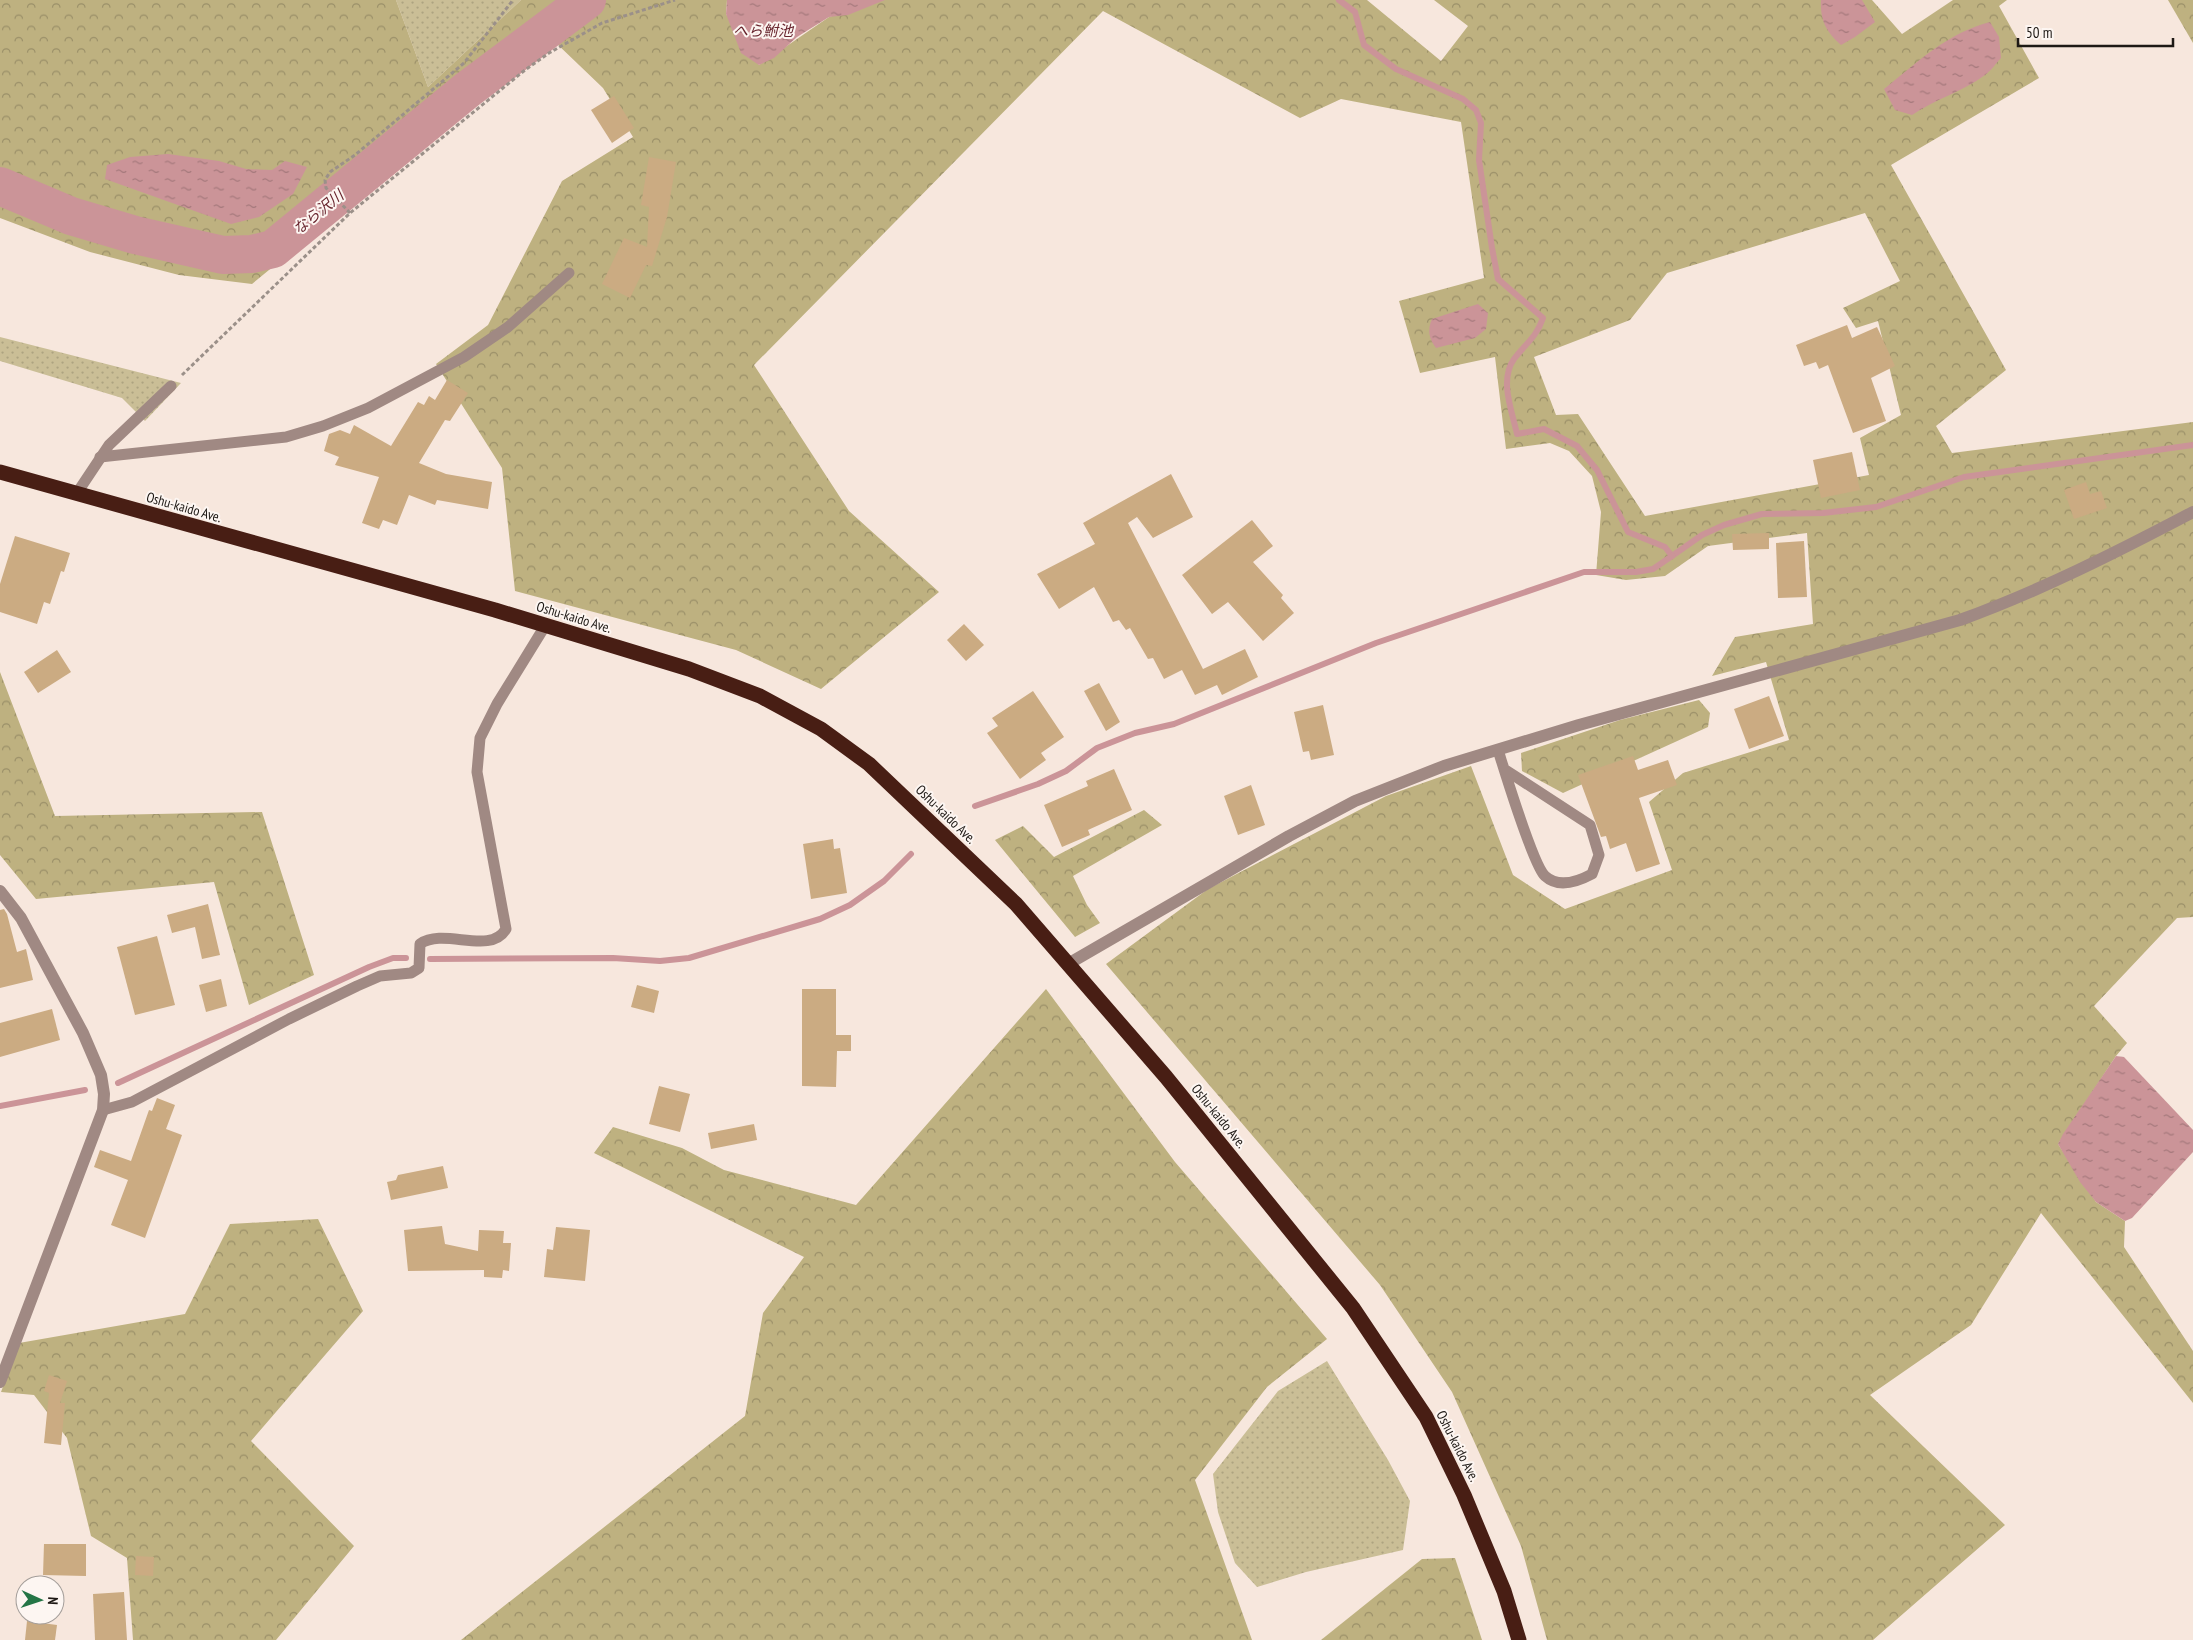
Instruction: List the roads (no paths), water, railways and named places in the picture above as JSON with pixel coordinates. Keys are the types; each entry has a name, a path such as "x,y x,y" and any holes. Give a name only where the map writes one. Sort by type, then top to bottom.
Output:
{"highway":[{"name":"Oshu-kaido Ave.","path":"0,472 545,626 689,669 760,696 820,729 869,764 1016,904 1166,1078 1353,1308 1426,1417 1464,1495 1504,1591 1519,1640"}],"street":[{"path":"1068,964 1289,836 1355,801 1444,766 1598,720 1960,620 2004,604 2125,548 2193,512"},
{"path":"0,891 21,918 83,1033 101,1075 104,1094 103,1110 0,1382"}],"lane":[{"path":"100,457 286,436 332,422 402,391 464,357 508,327 569,273"},
{"path":"78,493 109,445 171,386"},
{"path":"103,1110 132,1102 289,1019 357,986 380,976 411,973 419,968 420,944 429,938 492,941 502,937 506,929 478,772 480,738 497,704 545,626"},
{"path":"1498,750 1504,769 1537,862 1546,877 1561,883 1577,882 1592,874 1599,856 1590,825 1504,769"}],"water":[{"name":"へら鮒池","path":"727,0 885,0 848,15 829,17 797,37 774,58 759,65 741,53 726,14"},
{"path":"1821,0 1862,0 1875,22 1841,45 1831,35 1825,25"},
{"path":"1990,22 1999,37 2001,58 1987,73 1976,81 1912,115 1895,110 1884,89 1947,41 1960,33"},
{"path":"168,154 219,161 246,169 272,170 285,161 307,167 293,194 259,217 231,224 105,179 107,165 130,157"},
{"path":"1478,304 1488,313 1486,329 1475,338 1436,348 1430,334 1432,319"},
{"path":"2116,1056 2124,1057 2193,1130 2193,1152 2132,1218 2125,1221 2096,1202 2080,1182 2058,1144"}],"waterway":[{"name":"なら沢川","path":"0,186 71,216 135,235 223,255 252,254 273,249 467,90 587,0"},
{"path":"1339,0 1355,12 1364,45 1396,69 1463,99 1476,110 1481,123 1479,160 1498,279 1543,318 1534,336 1514,359 1507,376 1508,396 1517,434 1544,429 1577,446 1597,470 1628,532 1665,547 1672,556 1702,535 1724,525 1762,514 1823,513 1876,507 1964,477 2193,445"},
{"path":"975,806 1038,784 1066,771 1097,748 1135,733 1174,724 1376,643 1584,572 1636,572 1653,569 1672,556"},
{"path":"430,959 613,958 660,961 689,958 820,919 850,905 884,881 911,854"},
{"path":"118,1083 369,967 393,958 406,958"},
{"path":"0,1106 85,1090"}]}
